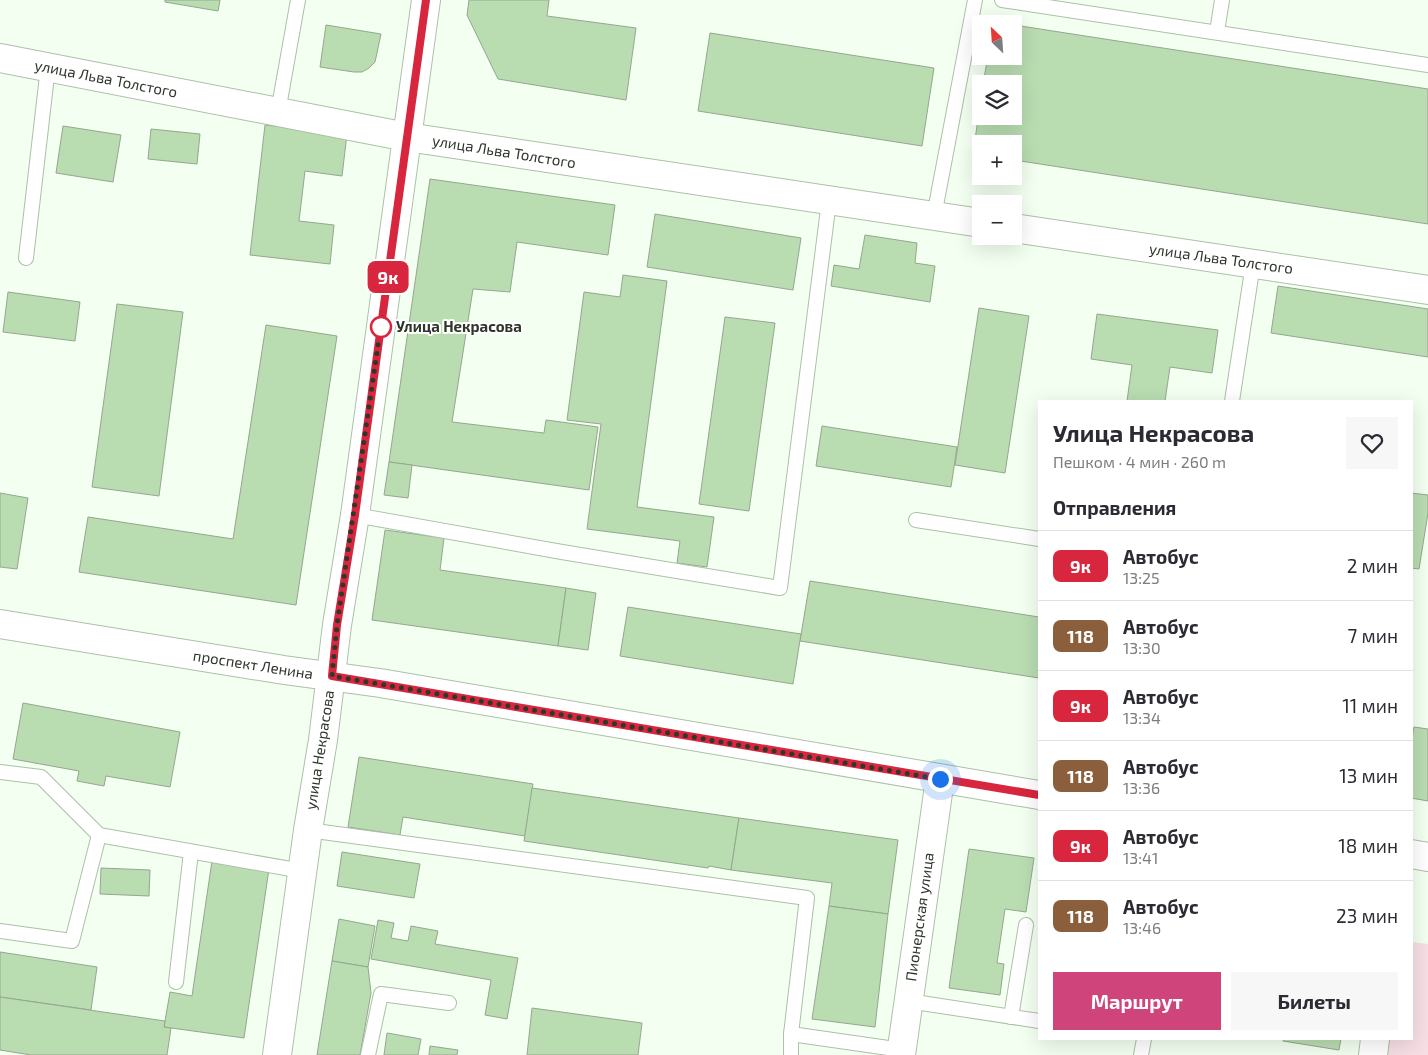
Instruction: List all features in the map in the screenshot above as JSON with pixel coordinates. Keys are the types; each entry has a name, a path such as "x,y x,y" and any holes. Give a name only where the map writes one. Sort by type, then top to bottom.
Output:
{"street":[{"name":"улица Некрасова","path":"277,1055 302,871 332,676 337,625 355,515 426,0"},
{"name":"улица Льва Толстого","path":"0,58 407,137 972,222"},
{"name":"улица Льва Толстого","path":"1022,229 1428,290"},
{"name":"проспект Ленина","path":"0,624 332,676 1038,795"},
{"name":"Пионерская улица","path":"901,1052 940,779"},
{"path":"1413,854 1428,857"},
{"path":"1373,1055 1375,1040"}],"lane":[{"path":"278,112 298,0"},
{"path":"934,216 975,0"},
{"path":"1002,0 1428,65"},
{"path":"1217,32 1222,0"},
{"path":"26,258 48,67"},
{"path":"355,515 780,588 829,201"},
{"path":"1232,400 1253,264"},
{"path":"916,520 1038,539"},
{"path":"0,772 41,778 99,835 302,871"},
{"path":"308,830 807,898 791,1034 791,1055"},
{"path":"0,932 72,941 99,835"},
{"path":"176,982 191,852"},
{"path":"1011,1017 1026,925"},
{"path":"368,1055 381,994 449,1003"},
{"path":"908,1001 1038,1022"},
{"path":"791,1034 901,1052"},
{"path":"1141,1055 1144,1040"}],"shaded area":[{"path":"1413,942 1428,944 1428,1055 1386,1055 1388,1040 1413,1040"}],"building":[{"path":"165,0 220,0 218,11 165,2"},
{"path":"469,0 549,0 547,16 636,28 626,100 498,79 467,15"},
{"path":"326,25 381,34 375,62 362,72 320,67"},
{"path":"1022,26 1428,89 1428,224 1022,161 1022,135 976,135 977,125 1022,125 1022,75 985,75 986,65 1022,65"},
{"path":"710,33 934,68 922,146 698,111"},
{"path":"265,125 347,134 342,176 305,171 299,221 334,225 330,264 250,255"},
{"path":"63,126 121,135 113,182 56,173"},
{"path":"151,129 200,134 197,164 148,159"},
{"path":"430,179 615,205 608,255 517,242 510,292 473,289 452,422 544,433 546,420 598,427 589,490 389,462"},
{"path":"655,214 801,238 793,290 647,267"},
{"path":"865,235 917,243 915,263 935,266 930,302 831,286 834,265 859,269"},
{"path":"623,275 667,281 637,507 714,517 707,567 677,563 680,541 587,529 601,424 567,420 584,292 620,297"},
{"path":"1278,286 1428,309 1428,357 1271,333"},
{"path":"8,292 80,302 75,341 3,332"},
{"path":"117,304 183,312 159,496 92,487"},
{"path":"979,308 1029,316 1005,473 955,465"},
{"path":"1097,314 1218,330 1212,373 1170,367 1165,400 1127,400 1132,365 1091,359"},
{"path":"725,317 775,323 749,511 699,504"},
{"path":"266,325 337,336 296,605 79,572 88,517 233,539"},
{"path":"822,426 957,447 951,487 816,466"},
{"path":"389,462 412,465 408,498 384,495"},
{"path":"0,493 28,498 17,569 0,567"},
{"path":"1413,493 1428,495 1428,513 1419,569 1413,568"},
{"path":"385,530 444,538 440,570 566,588 558,646 372,620"},
{"path":"810,581 1038,617 1038,678 800,641"},
{"path":"566,588 596,593 588,650 558,646"},
{"path":"628,607 801,634 793,684 620,656"},
{"path":"23,703 180,732 170,787 106,776 104,786 77,781 79,771 13,759"},
{"path":"1414,727 1428,729 1428,801 1413,798"},
{"path":"359,757 533,784 525,836 403,817 400,835 348,827"},
{"path":"532,788 739,818 731,870 524,841"},
{"path":"739,818 898,840 888,914 829,906 832,883 731,870"},
{"path":"969,849 1034,858 1026,912 1005,909 997,963 1004,964 1000,995 949,988"},
{"path":"342,852 420,864 414,898 337,886"},
{"path":"212,861 269,869 244,1038 164,1027 170,992 192,996"},
{"path":"101,868 150,870 149,896 100,894"},
{"path":"829,906 888,914 875,1027 812,1019"},
{"path":"339,919 375,926 368,967 332,961"},
{"path":"378,920 394,923 391,938 408,941 411,926 438,931 435,944 518,958 507,1019 485,1015 491,980 371,959"},
{"path":"0,952 97,967 91,1010 0,997"},
{"path":"332,961 368,967 371,993 360,1055 317,1055"},
{"path":"0,997 165,1021 164,1027 171,1028 167,1055 31,1055 0,1050"},
{"path":"532,1008 642,1023 638,1055 527,1055"},
{"path":"387,1033 421,1039 418,1055 384,1055"},
{"path":"1284,1040 1341,1040 1339,1050"},
{"path":"430,1046 458,1050 457,1055 429,1055"}],"bus line":[{"name":"9к","path":"426,0 355,515 337,625 332,676 1038,795"}],"place":[{"name":"Улица Некрасова","path":"381,327"}],"route":[{"path":"381,327 382,318 355,515 337,625 332,676 940,779"}]}
